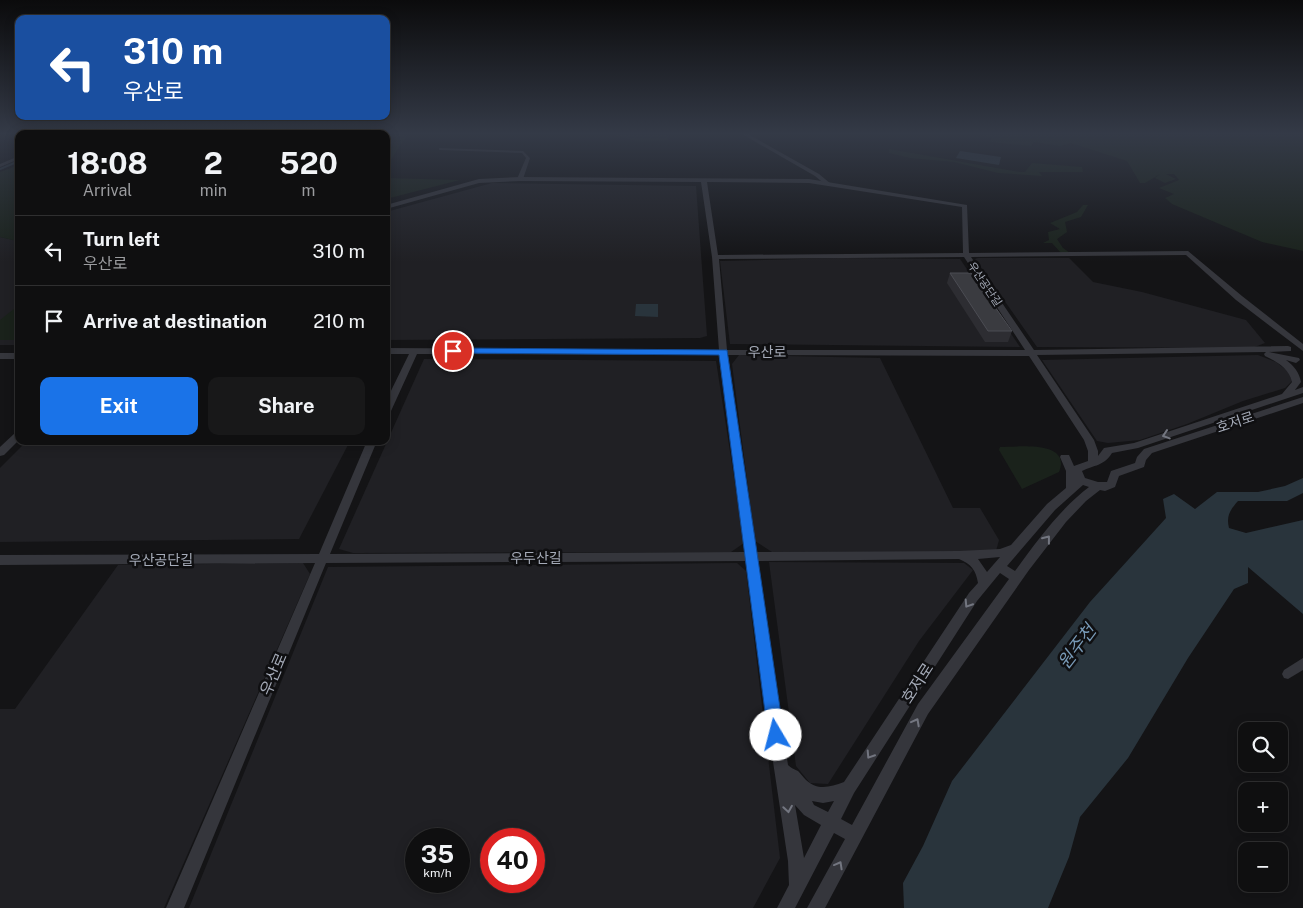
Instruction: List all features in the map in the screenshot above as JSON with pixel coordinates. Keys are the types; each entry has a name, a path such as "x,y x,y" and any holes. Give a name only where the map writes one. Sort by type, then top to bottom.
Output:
{"street":[{"path":"819,176 828,184"},
{"name":"우산공단길","path":"390,206 479,181 792,180 965,206 966,255 1089,440"},
{"path":"704,181 715,257 723,352 780,761 796,861 797,885"},
{"path":"715,257 1078,256 1188,253 1288,338 1303,348"},
{"path":"1288,338 1292,344 1288,354 1301,362"},
{"path":"1254,351 1303,348"},
{"name":"우산로","path":"390,351 1030,353 1254,351"},
{"path":"390,402 414,351"},
{"path":"1254,351 1301,362"},
{"path":"1268,354 1281,361 1296,375 1297,382 1292,390 1279,398"},
{"path":"0,356 15,356"},
{"name":"호저로","path":"786,908 849,788 984,583 1051,507 1071,490 1079,476 1080,466 1093,464 1103,458 1108,450 1127,448 1303,390"},
{"name":"호저로","path":"816,908 923,709 1062,519 1086,494 1098,486 1105,487 1110,484 1115,474 1122,470 1138,466 1148,451 1303,400"},
{"path":"1,451 15,438"},
{"path":"1089,440 1108,450"},
{"path":"1089,440 1093,451 1093,464"},
{"name":"우산로","path":"174,908 370,445"},
{"path":"1127,448 1136,452 1141,459"},
{"path":"1071,490 1071,472 1066,457 1079,476 1098,486"},
{"name":"우두산길","path":"321,559 959,555 1000,553 1014,549"},
{"path":"959,555 972,559 980,566 984,583"},
{"name":"우산공단길","path":"0,560 321,559"},
{"path":"998,566 1017,578"},
{"path":"1288,674 1303,664"},
{"path":"780,761 801,788 812,796 832,795 849,788"},
{"path":"780,761 796,794 810,810 855,836"}],"shaded area":[{"path":"0,176 15,176 15,241 0,237"},
{"path":"1136,176 1156,176 1145,183 1140,183"},
{"path":"1171,176 1176,179 1165,183 1155,178"},
{"path":"1176,176 1303,176 1303,251 1262,242 1172,204 1165,198 1174,194 1159,188 1179,180"},
{"path":"390,178 460,180 390,198"},
{"path":"492,183 696,186 707,336 700,338 390,340 390,211"},
{"path":"1083,205 1088,205 1081,217 1065,222 1067,232 1057,239 1063,248 1070,253 1061,253 1052,243 1043,243 1049,240 1048,232 1060,229 1050,223 1077,212"},
{"path":"0,237 15,240 15,345 0,345"},
{"path":"841,258 960,259 1020,347 730,344 720,261"},
{"path":"1069,258 1093,282 1142,292 1246,320 1265,343 1252,348 1037,347 975,259"},
{"path":"15,308 15,340 0,340 0,320"},
{"path":"739,355 880,358 953,508 980,508 999,540 996,551 772,552 755,541 732,364"},
{"path":"1258,355 1276,362 1289,372 1292,381 1285,388 1243,401 1187,424 1140,440 1108,443 1097,441 1042,360"},
{"path":"424,359 716,361 744,543 731,552 353,553 339,549 386,445 390,445 390,435"},
{"path":"23,445 348,445 299,539 0,542 0,468"},
{"path":"1030,446 1051,450 1058,455 1061,462 1059,472 1022,489 999,450 1000,447"},
{"path":"769,562 964,563 973,570 919,641 828,784 810,783 796,766"},
{"path":"303,563 310,574 164,908 0,908 0,709 15,709 118,565"},
{"path":"737,563 746,571 780,858 753,908 189,908 328,567"}],"water":[{"path":"636,304 658,304 658,317 635,316"},
{"name":"원주천","path":"1303,478 1303,493 1287,501 1238,501 1231,510 1228,520 1229,528 1246,533 1303,520 1303,614 1248,567 1248,583 1234,589 1188,658 1128,758 1080,817 1069,857 1048,908 904,908 903,883 923,846 952,781 1090,602 1166,518 1163,499 1174,494 1195,509 1217,492 1258,492 1285,486"}],"building":[{"path":"950,273 971,273 1012,331 988,331"}],"route":[{"path":"453,351 723,352 776,735"}]}
